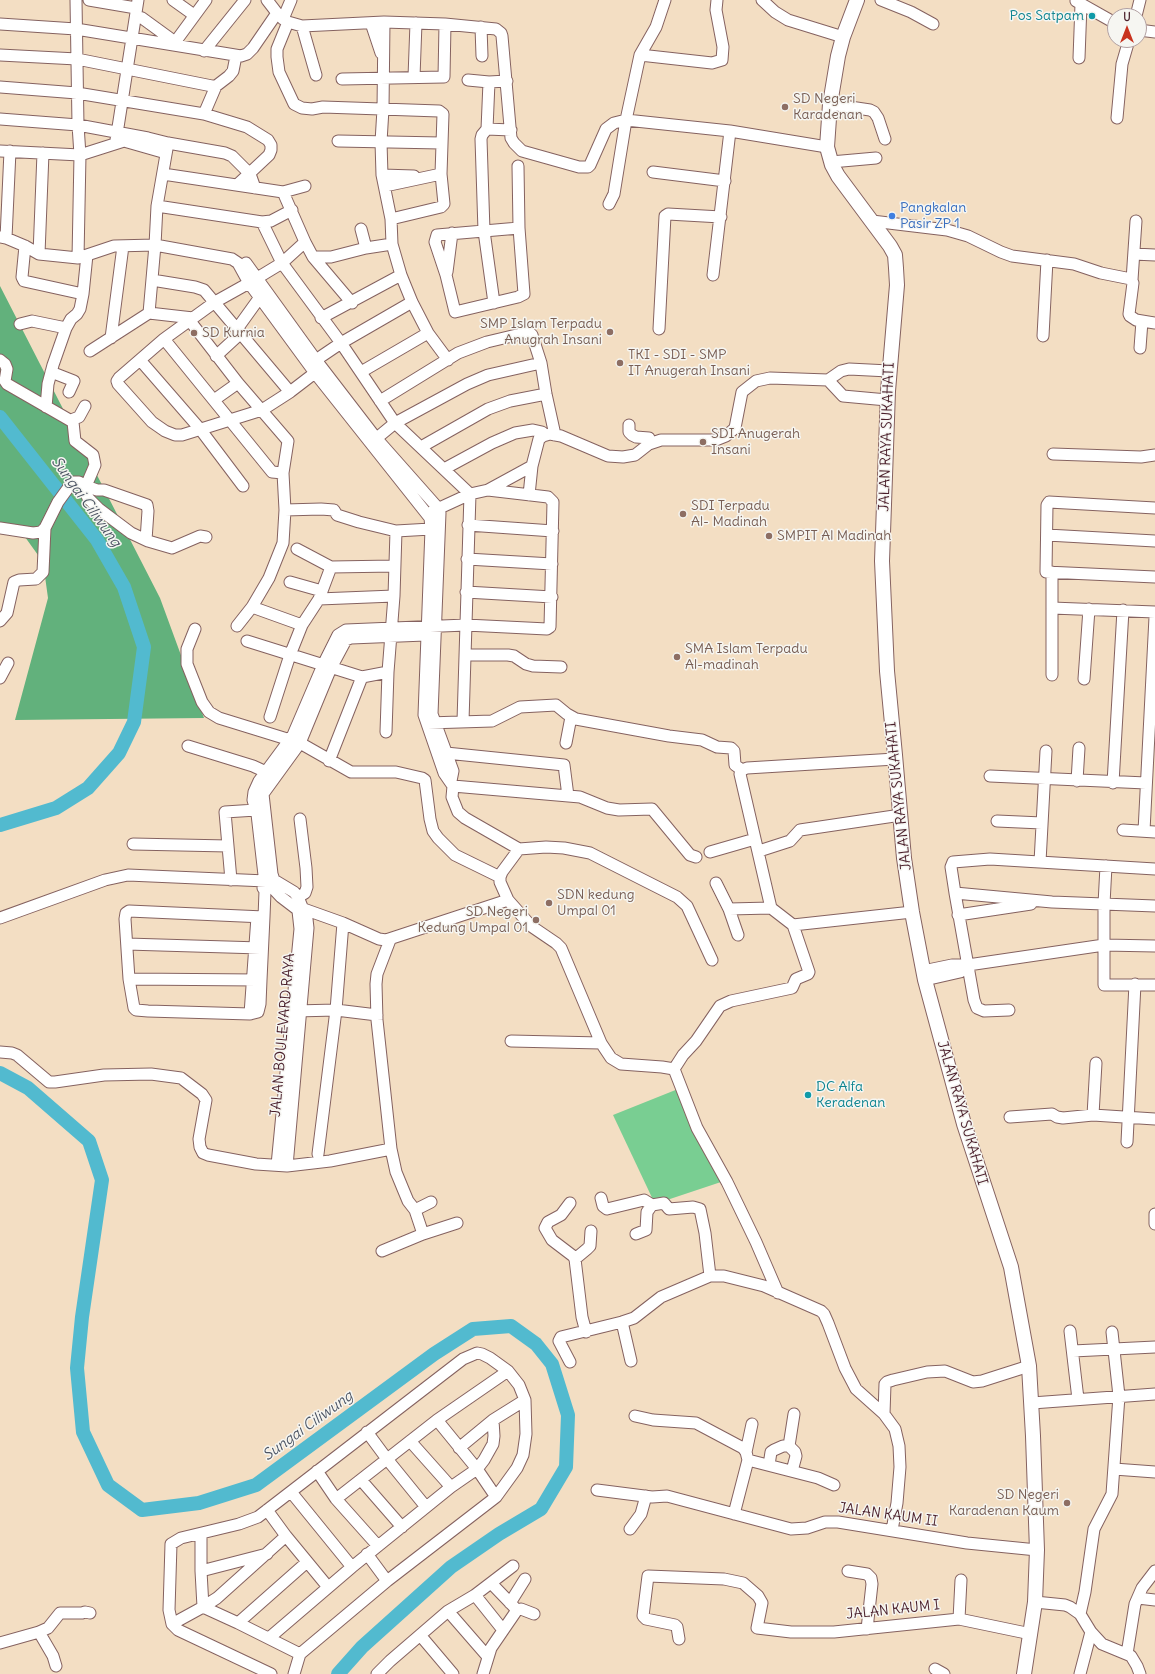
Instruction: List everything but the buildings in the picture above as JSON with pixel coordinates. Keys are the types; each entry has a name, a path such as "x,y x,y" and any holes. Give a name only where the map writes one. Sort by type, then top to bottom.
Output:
{"main road":[{"name":"JALAN RAYA SUKAHATI","path":"858,0 843,37 838,56 830,104 827,147 831,162 847,189 890,246 894,255 896,268 897,285 887,400 882,571 887,671 904,858 912,912 924,975 964,1124 1010,1267 1029,1366 1032,1403 1037,1550 1035,1602 1024,1674"}],"street":[{"path":"46,407 48,384 51,372 66,328 71,319 77,314 83,294 77,93 76,0"},
{"path":"89,0 138,10 174,43"},
{"path":"120,137 136,39 138,10 145,0"},
{"path":"173,0 194,15"},
{"path":"174,43 206,0"},
{"path":"204,51 245,0"},
{"path":"267,0 283,18 302,26 384,22 445,24 496,28 501,33 511,138 522,151 579,167 590,165 606,129 614,122 626,120 730,131 827,147"},
{"path":"291,0 283,18 277,49 277,57 279,72 294,104 302,108 312,109 323,107 441,112 444,116 441,144 443,206 391,220"},
{"path":"609,204 614,194 626,120 640,55 656,27 665,0"},
{"path":"640,55 712,63 722,60 723,47 716,10 717,0"},
{"path":"762,0 775,12 788,20 843,37"},
{"path":"881,0 911,12 933,24"},
{"path":"1078,2 1107,18"},
{"path":"1078,2 1080,27 1079,58"},
{"path":"1080,27 1091,10"},
{"path":"0,24 76,28 136,39 174,43 204,51 236,56 247,54 283,18"},
{"path":"384,22 381,142 383,181 391,220 392,244 401,275 412,302 428,333 448,360"},
{"path":"371,23 384,61"},
{"path":"414,77 416,23"},
{"path":"342,79 444,77 445,24"},
{"path":"302,26 316,75"},
{"path":"481,27 482,56"},
{"path":"1117,118 1122,64 1127,48"},
{"path":"0,55 77,59 216,86"},
{"path":"204,114 216,86 228,78 234,71 236,56"},
{"path":"468,80 489,82 506,81"},
{"path":"489,82 487,129 482,135 481,139 484,231 494,303"},
{"path":"0,86 77,93 204,114 247,127 255,131 270,143 271,150 269,155 238,185"},
{"path":"830,104 870,110 874,112 878,118 885,139"},
{"path":"0,119 78,125 167,148 225,153 232,156 250,174 255,188"},
{"path":"487,129 511,130"},
{"path":"713,275 730,131"},
{"path":"120,137 96,151 80,155 5,151 3,238 25,246 39,254 82,257 111,247 155,242 238,254 241,256 260,297 373,441 430,518 432,704 430,723 444,773 452,783 585,798 607,808 619,810 652,809 690,855 696,856"},
{"path":"338,141 441,144"},
{"path":"149,313 157,206 167,148"},
{"path":"39,254 43,153"},
{"path":"831,162 876,158"},
{"path":"518,166 519,228 524,294 522,296 455,312 436,239 439,233 519,228"},
{"path":"653,172 725,181"},
{"path":"163,174 283,192 305,186"},
{"path":"383,181 429,177 441,174"},
{"path":"283,192 313,257 352,303"},
{"path":"157,206 262,222 271,221 292,210"},
{"path":"659,329 665,216 668,214 721,217"},
{"path":"1136,221 1133,283 1129,314 1133,319 1155,323"},
{"path":"262,222 282,263 321,318 341,343 395,423 470,494 463,721"},
{"path":"872,222 947,230 968,236 1006,254 1074,264 1101,273 1132,280"},
{"path":"361,229 366,248"},
{"path":"446,275 452,233"},
{"path":"305,242 282,263 215,302 164,339 119,378 117,381 118,384 152,422 165,431 175,435 182,435 262,410 290,392 315,366 341,343 412,302"},
{"path":"313,257 331,257 366,248 392,244"},
{"path":"25,246 22,277 24,281 83,294"},
{"path":"112,338 123,246"},
{"path":"1134,254 1155,255"},
{"path":"1043,336 1047,260"},
{"path":"321,318 352,303 401,275"},
{"path":"152,280 200,288 208,292 290,392"},
{"path":"253,281 315,366"},
{"path":"216,356 239,331 260,297"},
{"path":"90,351 149,313 191,320 216,356 288,441 283,473 285,510 283,543 269,578 252,607 237,626"},
{"path":"20,324 32,321 66,328"},
{"path":"1140,348 1142,321"},
{"path":"380,401 458,353 476,346 526,332 531,333 532,335 541,363 550,435"},
{"path":"361,372 428,333"},
{"path":"164,339 272,472 283,473"},
{"path":"0,360 5,364 7,369 5,381 7,384 74,423 74,441 94,458 95,465 84,485 88,498 98,509 131,533 146,540 172,548 200,536 206,537"},
{"path":"140,360 200,429 244,486"},
{"path":"373,441 395,423 479,379 500,372 541,363"},
{"path":"444,469 492,443 515,433 533,430 608,456 616,457 635,455 649,444 661,440 711,441 726,436 735,428 742,392 756,381 770,378 828,380 842,371 849,369 889,371"},
{"path":"51,372 74,381 69,392"},
{"path":"828,380 843,396 887,400"},
{"path":"214,400 238,382"},
{"path":"421,447 488,409 510,401 546,394"},
{"path":"71,420 79,417 85,406"},
{"path":"629,425 629,432 632,435 636,437 649,438 649,444"},
{"path":"529,495 532,466 539,439 550,435"},
{"path":"373,441 438,508 440,513 431,631"},
{"path":"1054,454 1141,457 1155,455"},
{"path":"428,514 470,494 488,490 532,466"},
{"path":"0,621 7,613 14,582 36,579 43,572 45,528 58,502 73,482 97,490 104,490 147,505 146,540"},
{"path":"262,786 295,741 327,667 338,635 343,631 431,631 466,625 549,628 551,625 552,597 553,502 548,498 488,490"},
{"path":"1155,508 1049,502 1047,505 1046,572 1155,577"},
{"path":"285,510 334,510 337,515 396,531 431,529"},
{"path":"468,525 553,531"},
{"path":"0,528 37,533 45,528"},
{"path":"386,732 388,672 394,596 396,531"},
{"path":"1047,535 1155,541"},
{"path":"296,549 331,567 394,566"},
{"path":"467,559 552,564"},
{"path":"270,717 290,654 302,625 321,595 331,567"},
{"path":"1052,572 1052,675"},
{"path":"290,582 321,595 394,596"},
{"path":"466,592 552,597"},
{"path":"252,607 302,625"},
{"path":"1052,608 1155,612"},
{"path":"1084,680 1089,609"},
{"path":"1113,783 1123,610"},
{"path":"1123,830 1149,832 1146,783 1152,746 1155,617"},
{"path":"195,629 187,648 187,664 202,702 209,712 219,718 295,741 351,772 396,772 424,779 430,819 433,830 438,838 455,855 500,878"},
{"path":"247,641 362,677 388,672"},
{"path":"465,654 508,655 514,656 526,664 533,666 561,667"},
{"path":"0,678 8,662"},
{"path":"329,761 362,677"},
{"path":"430,723 492,721 520,707 552,704 559,706 571,717 622,728 702,740 717,747 731,748 734,751 735,764 742,770"},
{"path":"566,743 571,717"},
{"path":"430,723 446,753 453,771 452,797 458,812 465,818 519,849 546,846 590,853 677,897 687,906 712,960"},
{"path":"295,741 266,772 262,786 263,800 259,812 267,881 281,897 300,909 343,923 378,939 390,940 508,900"},
{"path":"188,746 253,766 266,772"},
{"path":"1077,782 1079,748"},
{"path":"1040,862 1046,750"},
{"path":"446,753 564,765 568,796"},
{"path":"742,770 747,768 895,758"},
{"path":"742,770 740,774 771,908"},
{"path":"990,776 1077,782 1146,783"},
{"path":"231,880 225,812 259,812"},
{"path":"759,851 790,841 800,830 901,815"},
{"path":"0,918 105,880 128,875 231,880 274,880 294,892 298,897 305,893 307,887 300,819"},
{"path":"997,821 1042,823"},
{"path":"710,852 756,839"},
{"path":"133,844 228,846"},
{"path":"519,849 502,872 500,882 508,900 531,926 561,948 601,1043 611,1058 622,1064 662,1067 674,1070"},
{"path":"1009,1010 984,1011 977,1008 974,1000 958,915 951,867 953,862 982,859 1155,869"},
{"path":"1106,866 1104,904 1104,985 1155,984"},
{"path":"261,916 129,911 125,915 129,979 132,1004 136,1010 256,1014 259,1010 257,980 261,916 260,890 267,881"},
{"path":"716,883 729,909 738,935"},
{"path":"955,893 1052,902 1155,906"},
{"name":"JALAN BOULEVARD RAYA","path":"282,1165 297,1011 308,928 307,919 300,909 298,897"},
{"path":"958,915 1052,902"},
{"path":"674,1070 683,1055 696,1041 720,1006 731,1001 792,988 796,979 808,974 809,969 793,925 771,908 729,909"},
{"path":"793,925 912,912"},
{"path":"318,1154 336,1010 343,923"},
{"path":"390,940 377,974 376,984 377,1015 391,1149 396,1172 402,1189 408,1201 415,1210 424,1234"},
{"path":"127,944 258,948"},
{"path":"924,975 952,965 968,965 1104,945 1155,946"},
{"path":"129,979 257,980"},
{"path":"1127,1142 1136,984"},
{"path":"297,1011 336,1010 377,1015"},
{"path":"511,1041 601,1043"},
{"path":"0,1052 17,1055 49,1082 104,1075 151,1074 180,1078 202,1094 206,1100 199,1139 200,1147 204,1153 256,1164 282,1165 330,1161 391,1149"},
{"path":"1093,1115 1096,1063"},
{"path":"674,1070 696,1128 727,1182 756,1242 778,1293"},
{"path":"1010,1117 1052,1114 1063,1118 1093,1115 1155,1119"},
{"path":"600,1198 603,1206 607,1209 644,1200 652,1205 664,1203 669,1208 693,1206 700,1209 704,1227 710,1276"},
{"path":"415,1210 431,1202"},
{"path":"570,1203 561,1215 548,1222 546,1228 552,1240 575,1259 582,1317 586,1332"},
{"path":"636,1234 646,1230 647,1212 652,1205"},
{"path":"1155,1214 1155,1224"},
{"path":"382,1251 424,1234 457,1223"},
{"path":"575,1259 590,1246 591,1231"},
{"path":"570,1362 559,1340 569,1335 586,1332 634,1318 665,1296 710,1276 724,1276 764,1286 815,1308 824,1314 856,1389 884,1414 895,1429 900,1455 897,1503 892,1530"},
{"path":"622,1322 631,1361"},
{"path":"1070,1331 1078,1399"},
{"path":"1080,1614 1085,1592 1094,1529 1112,1494 1118,1396 1112,1332"},
{"path":"1073,1351 1155,1347"},
{"path":"271,1674 184,1633 172,1624 168,1610 170,1544 181,1538 240,1524 258,1517 463,1359 471,1355 482,1354 508,1371 519,1385 525,1400 526,1434 523,1455 517,1468 496,1497 387,1581 300,1654 294,1674"},
{"path":"884,1414 885,1384 892,1380 926,1372 945,1371 973,1382 982,1381 1029,1366"},
{"path":"336,1499 438,1420 508,1371"},
{"path":"1032,1403 1155,1394"},
{"path":"459,1448 493,1420 525,1400"},
{"path":"789,1446 794,1414"},
{"path":"636,1416 653,1420 696,1423 743,1448 747,1456 769,1465 818,1478 834,1485"},
{"path":"438,1420 477,1469 496,1497"},
{"path":"269,1638 352,1566 451,1487 477,1469 493,1444 493,1420"},
{"path":"734,1514 747,1456 752,1424"},
{"path":"367,1432 426,1507"},
{"path":"410,1441 451,1487"},
{"path":"769,1465 771,1452 783,1446 789,1446 795,1452 796,1456 792,1471"},
{"path":"1114,1469 1155,1472"},
{"path":"317,1471 336,1499 378,1546"},
{"path":"361,1480 402,1527"},
{"name":"JALAN KAUM II","path":"597,1490 646,1496 667,1496 791,1529 801,1529 820,1523 830,1522 892,1530 967,1543 1037,1550"},
{"path":"291,1492 352,1566"},
{"path":"630,1529 641,1514 646,1496"},
{"path":"267,1510 286,1536 328,1587"},
{"path":"201,1534 203,1607"},
{"path":"172,1624 217,1598 286,1536"},
{"path":"201,1571 267,1554"},
{"path":"367,1554 387,1581"},
{"path":"238,1623 307,1562"},
{"path":"377,1674 448,1611 475,1595 513,1566"},
{"path":"848,1571 867,1574 871,1578 872,1584 867,1629"},
{"path":"1127,1654 1138,1598 1142,1588 1155,1571"},
{"name":"JALAN KAUM I","path":"679,1639 677,1627 675,1625 646,1619 643,1616 648,1576 724,1579 743,1583 758,1596 762,1603 757,1628 810,1632 867,1629 959,1619 1031,1634"},
{"path":"483,1674 488,1657 503,1630 525,1579"},
{"path":"959,1619 961,1580"},
{"path":"491,1582 514,1606 534,1614"},
{"path":"475,1595 503,1630"},
{"path":"1138,1598 1155,1600"},
{"path":"1035,1602 1065,1605 1080,1614 1091,1632 1102,1644 1131,1656 1138,1666 1140,1674"},
{"path":"203,1607 300,1654"},
{"path":"448,1611 488,1657"},
{"path":"0,1643 48,1628 60,1613 90,1613"},
{"path":"39,1632 53,1656 56,1666"},
{"path":"1080,1674 1091,1632"},
{"path":"420,1635 453,1674"}],"green space":[{"path":"0,286 160,598 204,718 15,720 48,598 43,562 25,537 0,529"},
{"path":"678,1089 724,1181 655,1204 613,1115"}],"waterway":[{"name":"Sungai Ciliwung","path":"0,417 97,540 124,587 144,647 134,722 119,753 88,788 56,808 0,825"},
{"name":"Sungai Ciliwung","path":"0,1073 28,1088 89,1141 102,1180 82,1317 77,1368 83,1432 108,1485 142,1510 199,1503 256,1485 434,1354 473,1329 511,1326 536,1344 552,1364 568,1415 566,1467 541,1509 499,1534 451,1567 362,1647 338,1674"}],"place":[{"name":"Pos Satpam","path":"1092,16"},
{"name":"SD Negeri Karadenan","path":"785,107"},
{"name":"Pangkalan Pasir ZP 1","path":"892,216"},
{"name":"SMP Islam Terpadu Anugrah Insani","path":"610,332"},
{"name":"SD Kurnia","path":"194,333"},
{"name":"TKI - SDI - SMP IT Anugerah Insani","path":"620,363"},
{"name":"SDI Anugerah Insani","path":"703,442"},
{"name":"SDI Terpadu Al- Madinah","path":"683,514"},
{"name":"SMPIT Al Madinah","path":"769,536"},
{"name":"SMA Islam Terpadu Al-madinah","path":"677,657"},
{"name":"SDN kedung Umpal 01","path":"549,903"},
{"name":"SD Negeri Kedung Umpal 01","path":"536,920"},
{"name":"DC Alfa Keradenan","path":"808,1095"},
{"name":"SD Negeri Karadenan Kaum","path":"1067,1503"}]}
